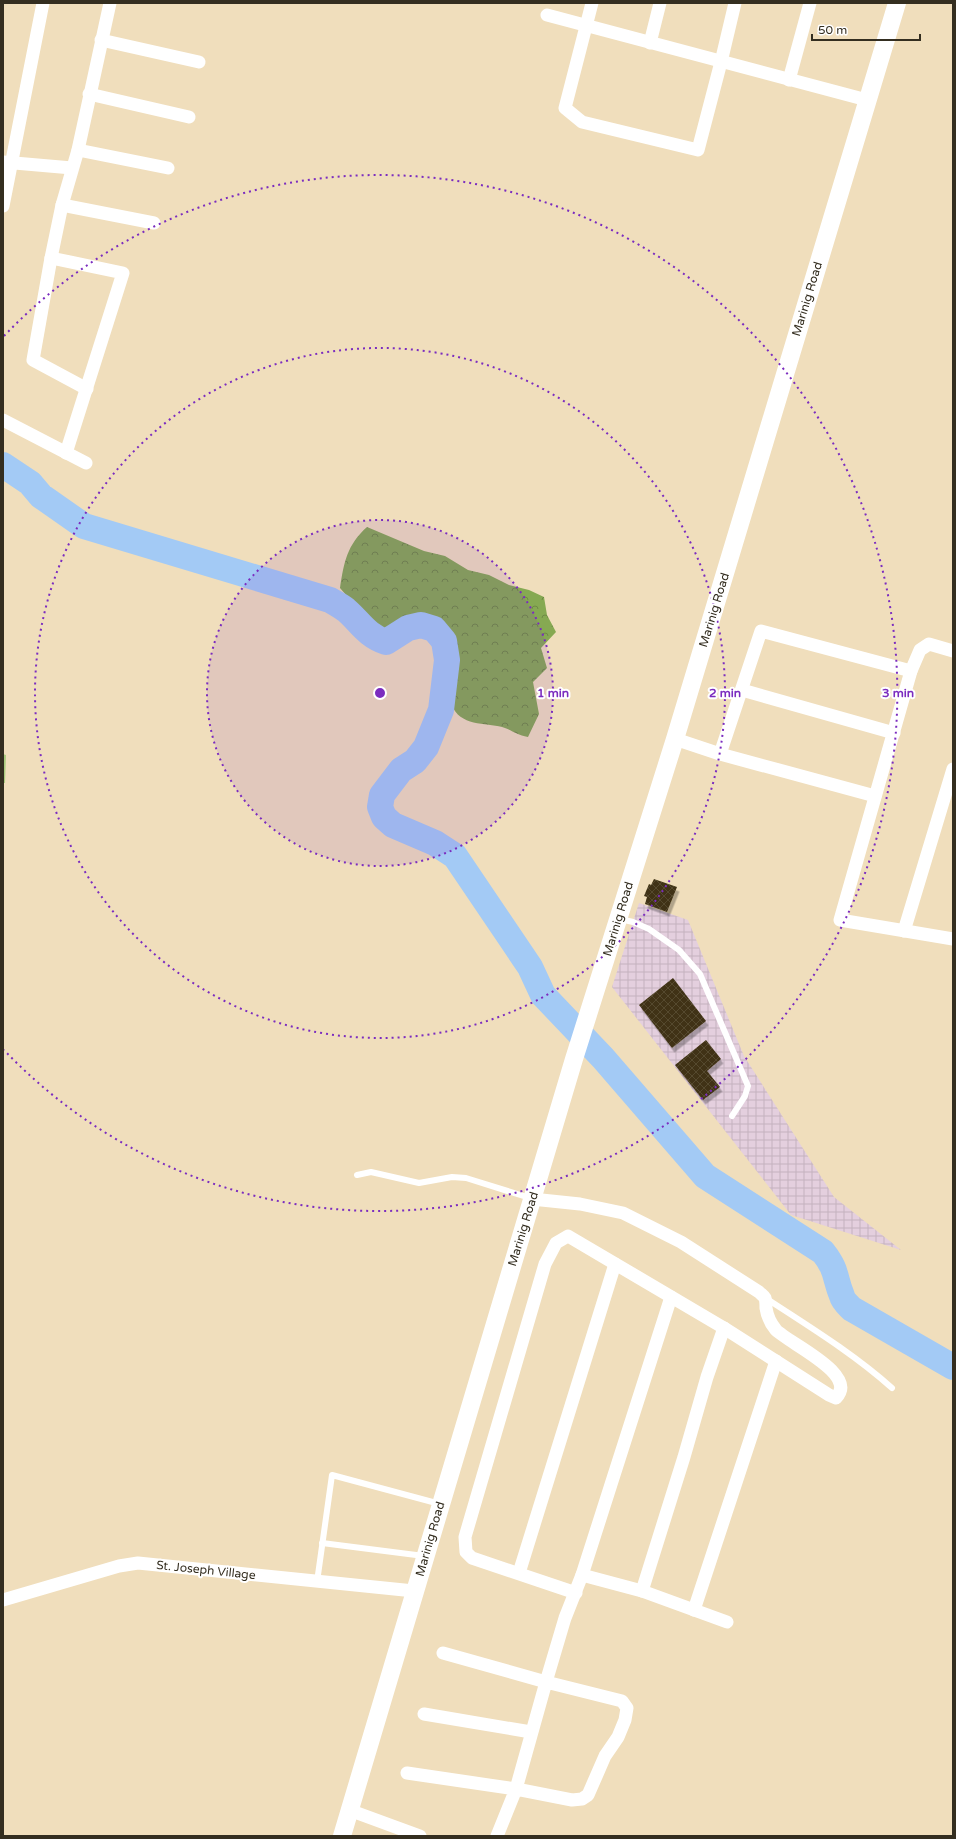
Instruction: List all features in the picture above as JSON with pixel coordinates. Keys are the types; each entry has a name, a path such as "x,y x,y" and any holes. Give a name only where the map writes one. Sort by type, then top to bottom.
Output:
{"street":[{"path":"3,206 8,163 42,3"},
{"path":"87,388 33,360 62,205 78,150 110,3"},
{"path":"592,3 565,108 582,122 698,150 735,3"},
{"path":"650,43 660,3"},
{"path":"789,80 810,3"},
{"name":"Marinig Road","path":"342,1836 574,1058 675,739 897,3"},
{"path":"547,15 867,100"},
{"path":"101,40 199,62"},
{"path":"90,94 189,116"},
{"path":"78,150 168,168"},
{"path":"8,163 72,168"},
{"path":"62,205 154,223"},
{"path":"51,258 123,273 66,453"},
{"path":"3,420 86,463"},
{"path":"720,754 761,632 911,671"},
{"path":"953,651 928,644 920,650 911,671 840,920 953,939"},
{"path":"742,690 894,732"},
{"path":"675,739 720,754 875,796"},
{"path":"904,931 953,769"},
{"path":"532,1199 580,1204 623,1213 681,1242 759,1292 765,1298 770,1320 776,1330 817,1358 840,1379 842,1386 840,1394 836,1398 829,1396 724,1328 568,1236 556,1243 545,1264 465,1536 466,1552 472,1558 576,1592"},
{"path":"519,1573 615,1264"},
{"path":"497,1836 516,1789 557,1645 582,1575 671,1297"},
{"path":"642,1591 684,1457 707,1377 724,1328"},
{"path":"694,1610 776,1361"},
{"name":"St. Joseph Village","path":"3,1600 119,1566 138,1563 414,1591"},
{"path":"582,1575 642,1591 727,1622"},
{"path":"407,1773 516,1789 572,1800 582,1799 588,1794 605,1756 618,1737 625,1720 627,1708 622,1701 546,1682 443,1653"},
{"path":"424,1714 531,1732"},
{"path":"350,1810 420,1836"}],"lane":[{"path":"618,918 633,922 649,929 679,950 700,974 748,1086 745,1096 732,1116"},
{"path":"357,1175 371,1172 419,1183 452,1177 466,1178 532,1199"},
{"path":"765,1298 814,1328 866,1366 892,1388"},
{"path":"317,1582 332,1475 440,1504"},
{"path":"322,1542 425,1556"}],"shaded area":[{"path":"639,903 688,920 744,1056 834,1197 901,1250 791,1215 612,987"}],"green space":[{"path":"367,527 424,551 445,556 468,570 489,575 509,585 529,590 544,597 547,615 556,632 541,648 547,668 533,682 539,714 528,737 502,727 467,720 456,712 452,705 451,695 459,660 448,633 437,620 419,613 386,632 378,632 340,588 345,562 351,547 355,540"},
{"path":"3,754 6,755 5,783 3,783"}],"building":[{"path":"654,879 677,887 667,912 645,904 647,897 644,896 649,884 651,885"},
{"path":"673,978 706,1021 672,1048 639,1005"},
{"path":"706,1040 721,1059 707,1071 720,1087 703,1100 675,1065"}],"waterway":[{"path":"3,465 30,483 41,496 84,526 330,600 346,610 373,636 386,642 408,628 421,625 434,629 444,641 447,660 441,710 426,747 415,761 401,770 382,795 380,807 384,817 393,825 435,843 455,856 530,967 543,995 603,1058 705,1176 823,1252 831,1264 843,1300 852,1309 953,1367"}]}
